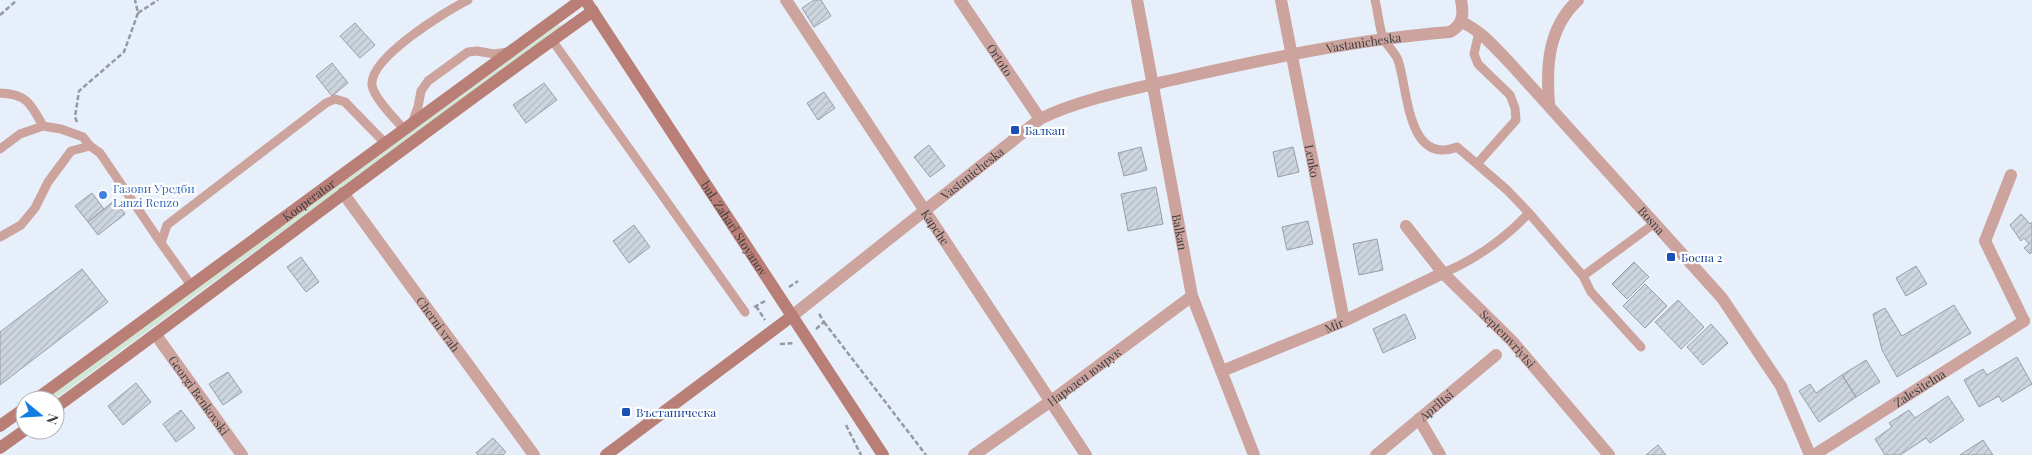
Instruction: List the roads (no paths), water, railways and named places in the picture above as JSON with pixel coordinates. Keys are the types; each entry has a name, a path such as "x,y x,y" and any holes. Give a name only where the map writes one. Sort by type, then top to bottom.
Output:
{"street":[{"name":"Kooperator","path":"49,390 581,0"},
{"name":"bul. Zahari Stoyanov","path":"586,0 883,455"},
{"name":"Kapche","path":"786,0 926,209 1086,455"},
{"name":"Ortoto","path":"960,0 1040,119"},
{"name":"Balkan","path":"1137,0 1192,296 1254,455"},
{"name":"Lenko","path":"1281,0 1344,321"},
{"path":"1461,0 1463,14 1461,22"},
{"path":"1548,104 1548,66 1554,34 1566,10 1578,0"},
{"name":"Kooperator","path":"65,401 156,335 343,193 593,11"},
{"name":"Vastanicheska","path":"606,455 792,316 1040,119 1059,110 1153,84 1291,53 1384,38 1450,32 1461,22"},
{"name":"Bosna","path":"1461,22 1479,32 1548,104 1728,306 1781,386 1810,455"},
{"path":"2011,176 1985,241 2028,322"},
{"name":"Cherni vrah","path":"343,193 534,455"},
{"name":"Septemvriytsi","path":"1406,226 1443,273 1512,341 1608,455"},
{"name":"Mir","path":"1222,371 1344,321 1443,273"},
{"name":"Народен юмрук","path":"974,455 1051,401 1192,296"},
{"name":"Zalesitelna","path":"1814,455 2028,322"},
{"name":"Georgi Benkovski","path":"156,335 242,455"},
{"name":"Apriltsi","path":"1376,455 1496,355"},
{"path":"0,426 15,415"},
{"path":"1419,419 1440,455"},
{"path":"0,448 15,437"}],"lane":[{"path":"468,0 453,7 392,50 372,81 375,95 408,126 418,107 421,91 428,81 468,52 477,51 494,54 510,51"},
{"path":"1375,0 1384,38 1398,60 1411,121 1426,145 1440,150 1457,147 1507,190 1583,276 1591,292 1641,347"},
{"path":"1477,164 1516,120 1515,108 1510,95 1478,64 1474,54 1479,32"},
{"path":"552,40 745,312"},
{"path":"0,93 16,95 31,104 43,126"},
{"path":"161,243 167,225 334,98 345,102 385,143"},
{"path":"0,149 20,134 43,126 61,128 83,137 90,146 100,153 191,285"},
{"path":"0,237 21,225 35,208 48,182 72,151 90,146"},
{"path":"1443,273 1468,263 1491,247 1514,229 1529,213"},
{"path":"1583,276 1655,224"}],"place":[{"name":"Балкан","path":"1015,130"},
{"name":"Газови Уредби Lanzi Renzo","path":"103,195"},
{"name":"Босна 2","path":"1671,257"},
{"name":"Въстаническа","path":"626,412"}]}
